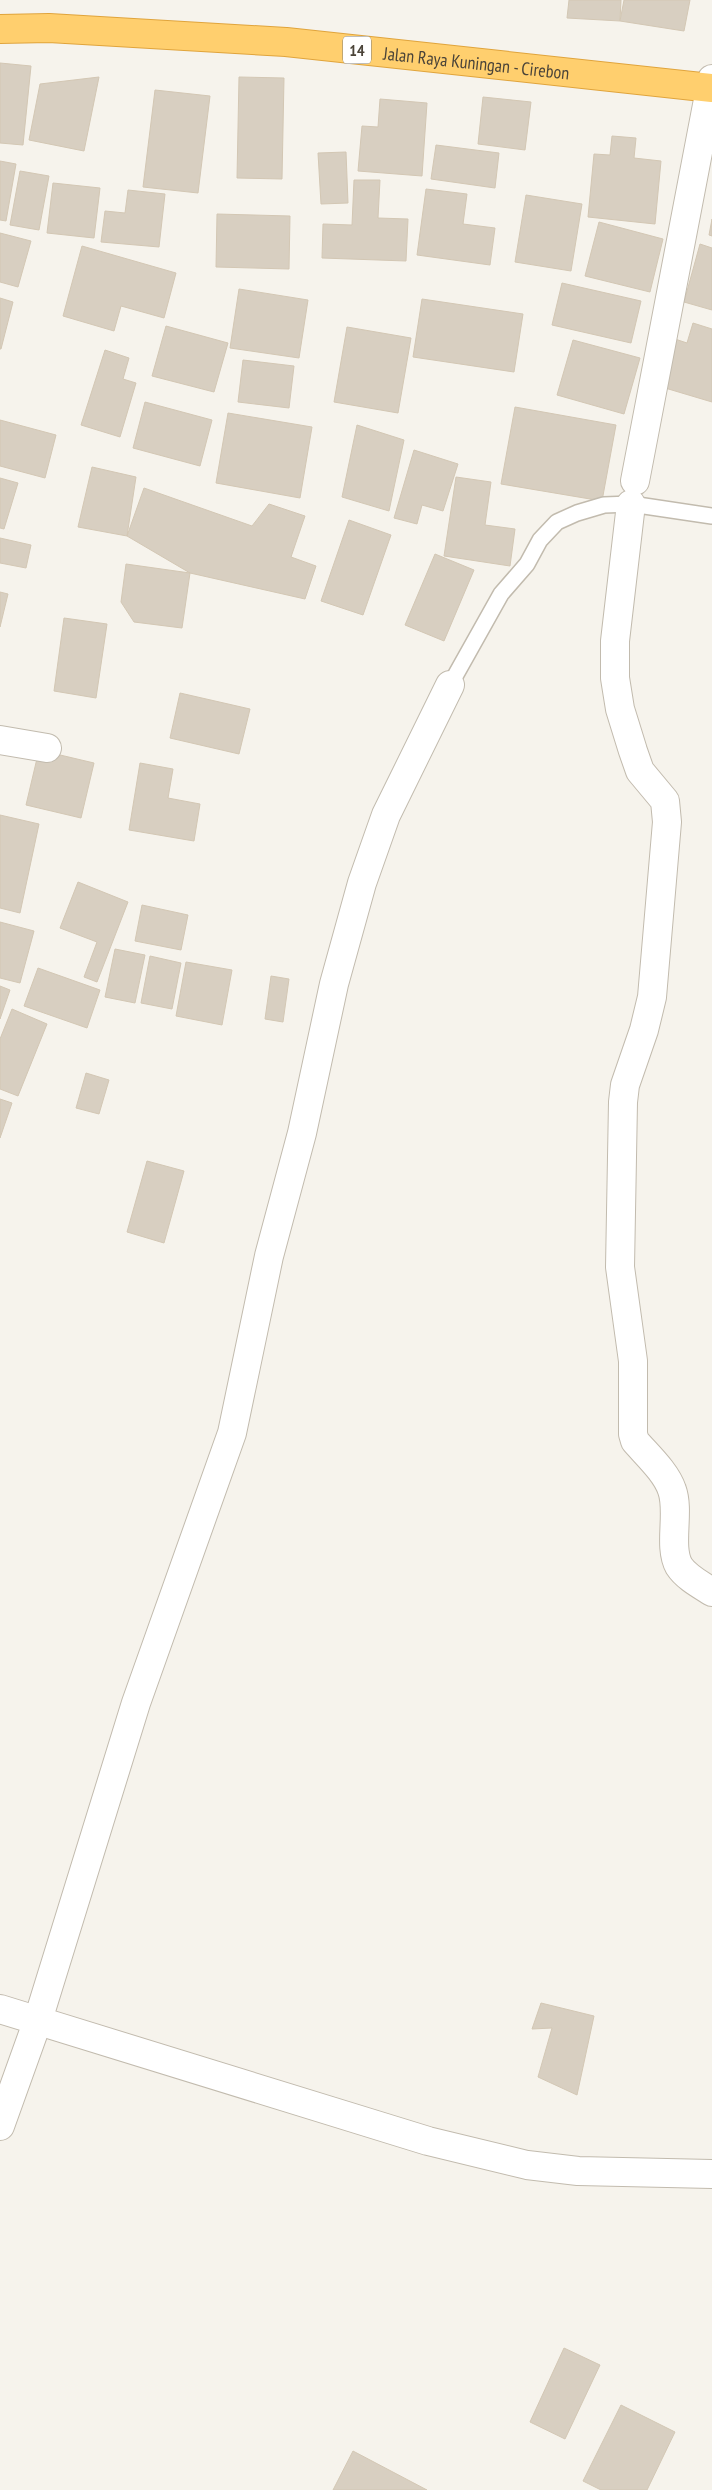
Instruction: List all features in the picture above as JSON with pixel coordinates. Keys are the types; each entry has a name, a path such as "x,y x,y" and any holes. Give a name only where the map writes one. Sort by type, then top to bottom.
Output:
{"highway":[{"name":"Jalan Raya Kuningan - Cirebon","path":"0,29 49,28 286,42 711,85"}],"street":[{"path":"711,85 633,492 615,641 615,678 620,709 633,751 640,770 665,801 667,822 652,997 644,1030 625,1085 620,1267 633,1361 632,1434 635,1441 672,1489 676,1555 680,1566 689,1576 712,1592"},
{"path":"0,2126 38,2020 136,1703 232,1433 269,1256 302,1133 334,984 362,883 386,815 450,685"},
{"path":"0,740 47,748"},
{"path":"0,2008 428,2141 527,2166 578,2171 712,2174"}],"lane":[{"path":"450,685 501,594 527,564 540,540 558,522 577,512 604,504 633,492 712,516"}],"building":[{"path":"569,0 621,0 620,21 567,18"},
{"path":"624,0 690,0 684,31 620,21"},
{"path":"0,63 31,66 23,145 0,143"},
{"path":"99,77 84,151 29,140 40,84"},
{"path":"239,77 284,78 282,179 237,178"},
{"path":"155,90 210,96 198,193 143,187"},
{"path":"483,97 531,102 525,150 478,144"},
{"path":"380,99 427,103 422,176 358,171 362,126 378,127"},
{"path":"612,136 636,138 634,158 661,161 655,224 588,217 594,154 610,155"},
{"path":"436,145 499,153 495,188 431,179"},
{"path":"346,152 348,203 321,204 318,153"},
{"path":"0,161 16,164 6,221 0,220"},
{"path":"20,171 49,176 39,230 10,225"},
{"path":"354,180 380,180 378,218 408,219 406,261 322,258 323,224 352,225"},
{"path":"53,183 100,188 94,238 47,233"},
{"path":"426,189 467,194 463,224 495,228 490,265 417,255"},
{"path":"128,190 165,194 159,247 101,242 105,211 125,213"},
{"path":"526,195 582,204 571,271 515,262"},
{"path":"217,214 290,216 289,269 216,267"},
{"path":"712,219 712,236 709,235"},
{"path":"599,222 663,239 650,292 585,276"},
{"path":"0,233 31,241 18,287 0,282"},
{"path":"700,244 712,248 712,310 684,302"},
{"path":"82,246 176,273 164,318 121,306 114,331 63,316"},
{"path":"562,283 641,301 631,343 552,325"},
{"path":"239,289 308,300 299,358 230,348"},
{"path":"0,298 13,302 1,349 0,349"},
{"path":"422,299 523,314 514,372 413,357"},
{"path":"693,323 712,329 712,402 655,385 669,337 687,343"},
{"path":"166,326 228,343 214,392 152,376"},
{"path":"347,327 411,338 398,413 334,402"},
{"path":"573,340 640,358 624,414 557,395"},
{"path":"105,350 129,358 123,379 136,383 120,437 81,425"},
{"path":"243,360 294,366 289,408 238,402"},
{"path":"145,402 212,420 200,466 133,448"},
{"path":"515,407 616,425 602,501 501,484"},
{"path":"228,413 312,427 300,498 216,483"},
{"path":"0,420 56,435 45,478 0,466"},
{"path":"357,425 404,440 389,511 342,497"},
{"path":"414,450 458,464 443,511 422,505 417,524 394,518"},
{"path":"92,467 136,477 127,536 78,527"},
{"path":"456,477 491,482 485,525 515,529 510,566 444,556"},
{"path":"0,478 18,483 4,529 0,528"},
{"path":"144,488 252,526 269,504 305,516 291,557 316,566 305,599 190,573 127,536"},
{"path":"349,520 391,535 363,615 321,601"},
{"path":"0,538 31,545 26,568 0,563"},
{"path":"435,554 474,570 444,641 405,625"},
{"path":"126,564 190,573 182,628 134,622 121,602"},
{"path":"0,592 8,594 0,627"},
{"path":"64,618 107,624 96,698 54,691"},
{"path":"180,693 250,709 239,754 170,738"},
{"path":"39,750 94,763 81,818 26,805"},
{"path":"140,763 173,769 168,798 200,804 194,841 129,830"},
{"path":"0,815 39,824 20,913 0,908"},
{"path":"78,882 128,902 97,982 84,977 97,942 60,928"},
{"path":"142,905 188,915 181,950 135,941"},
{"path":"0,922 34,931 20,983 0,978"},
{"path":"115,949 145,955 135,1003 105,997"},
{"path":"150,956 181,963 172,1009 141,1003"},
{"path":"186,962 232,970 222,1025 176,1016"},
{"path":"38,968 100,990 87,1028 24,1006"},
{"path":"271,976 289,979 283,1022 265,1019"},
{"path":"0,986 10,990 0,1019"},
{"path":"12,1009 47,1024 18,1096 0,1089 0,1039"},
{"path":"86,1073 109,1080 99,1114 76,1108"},
{"path":"0,1099 12,1103 0,1138"},
{"path":"147,1161 184,1171 164,1243 127,1232"},
{"path":"541,2003 594,2016 577,2095 538,2077 552,2028 532,2029"},
{"path":"564,2348 600,2365 565,2439 530,2422"},
{"path":"621,2405 675,2432 647,2490 601,2490 583,2481"},
{"path":"353,2451 427,2490 333,2490"}]}
